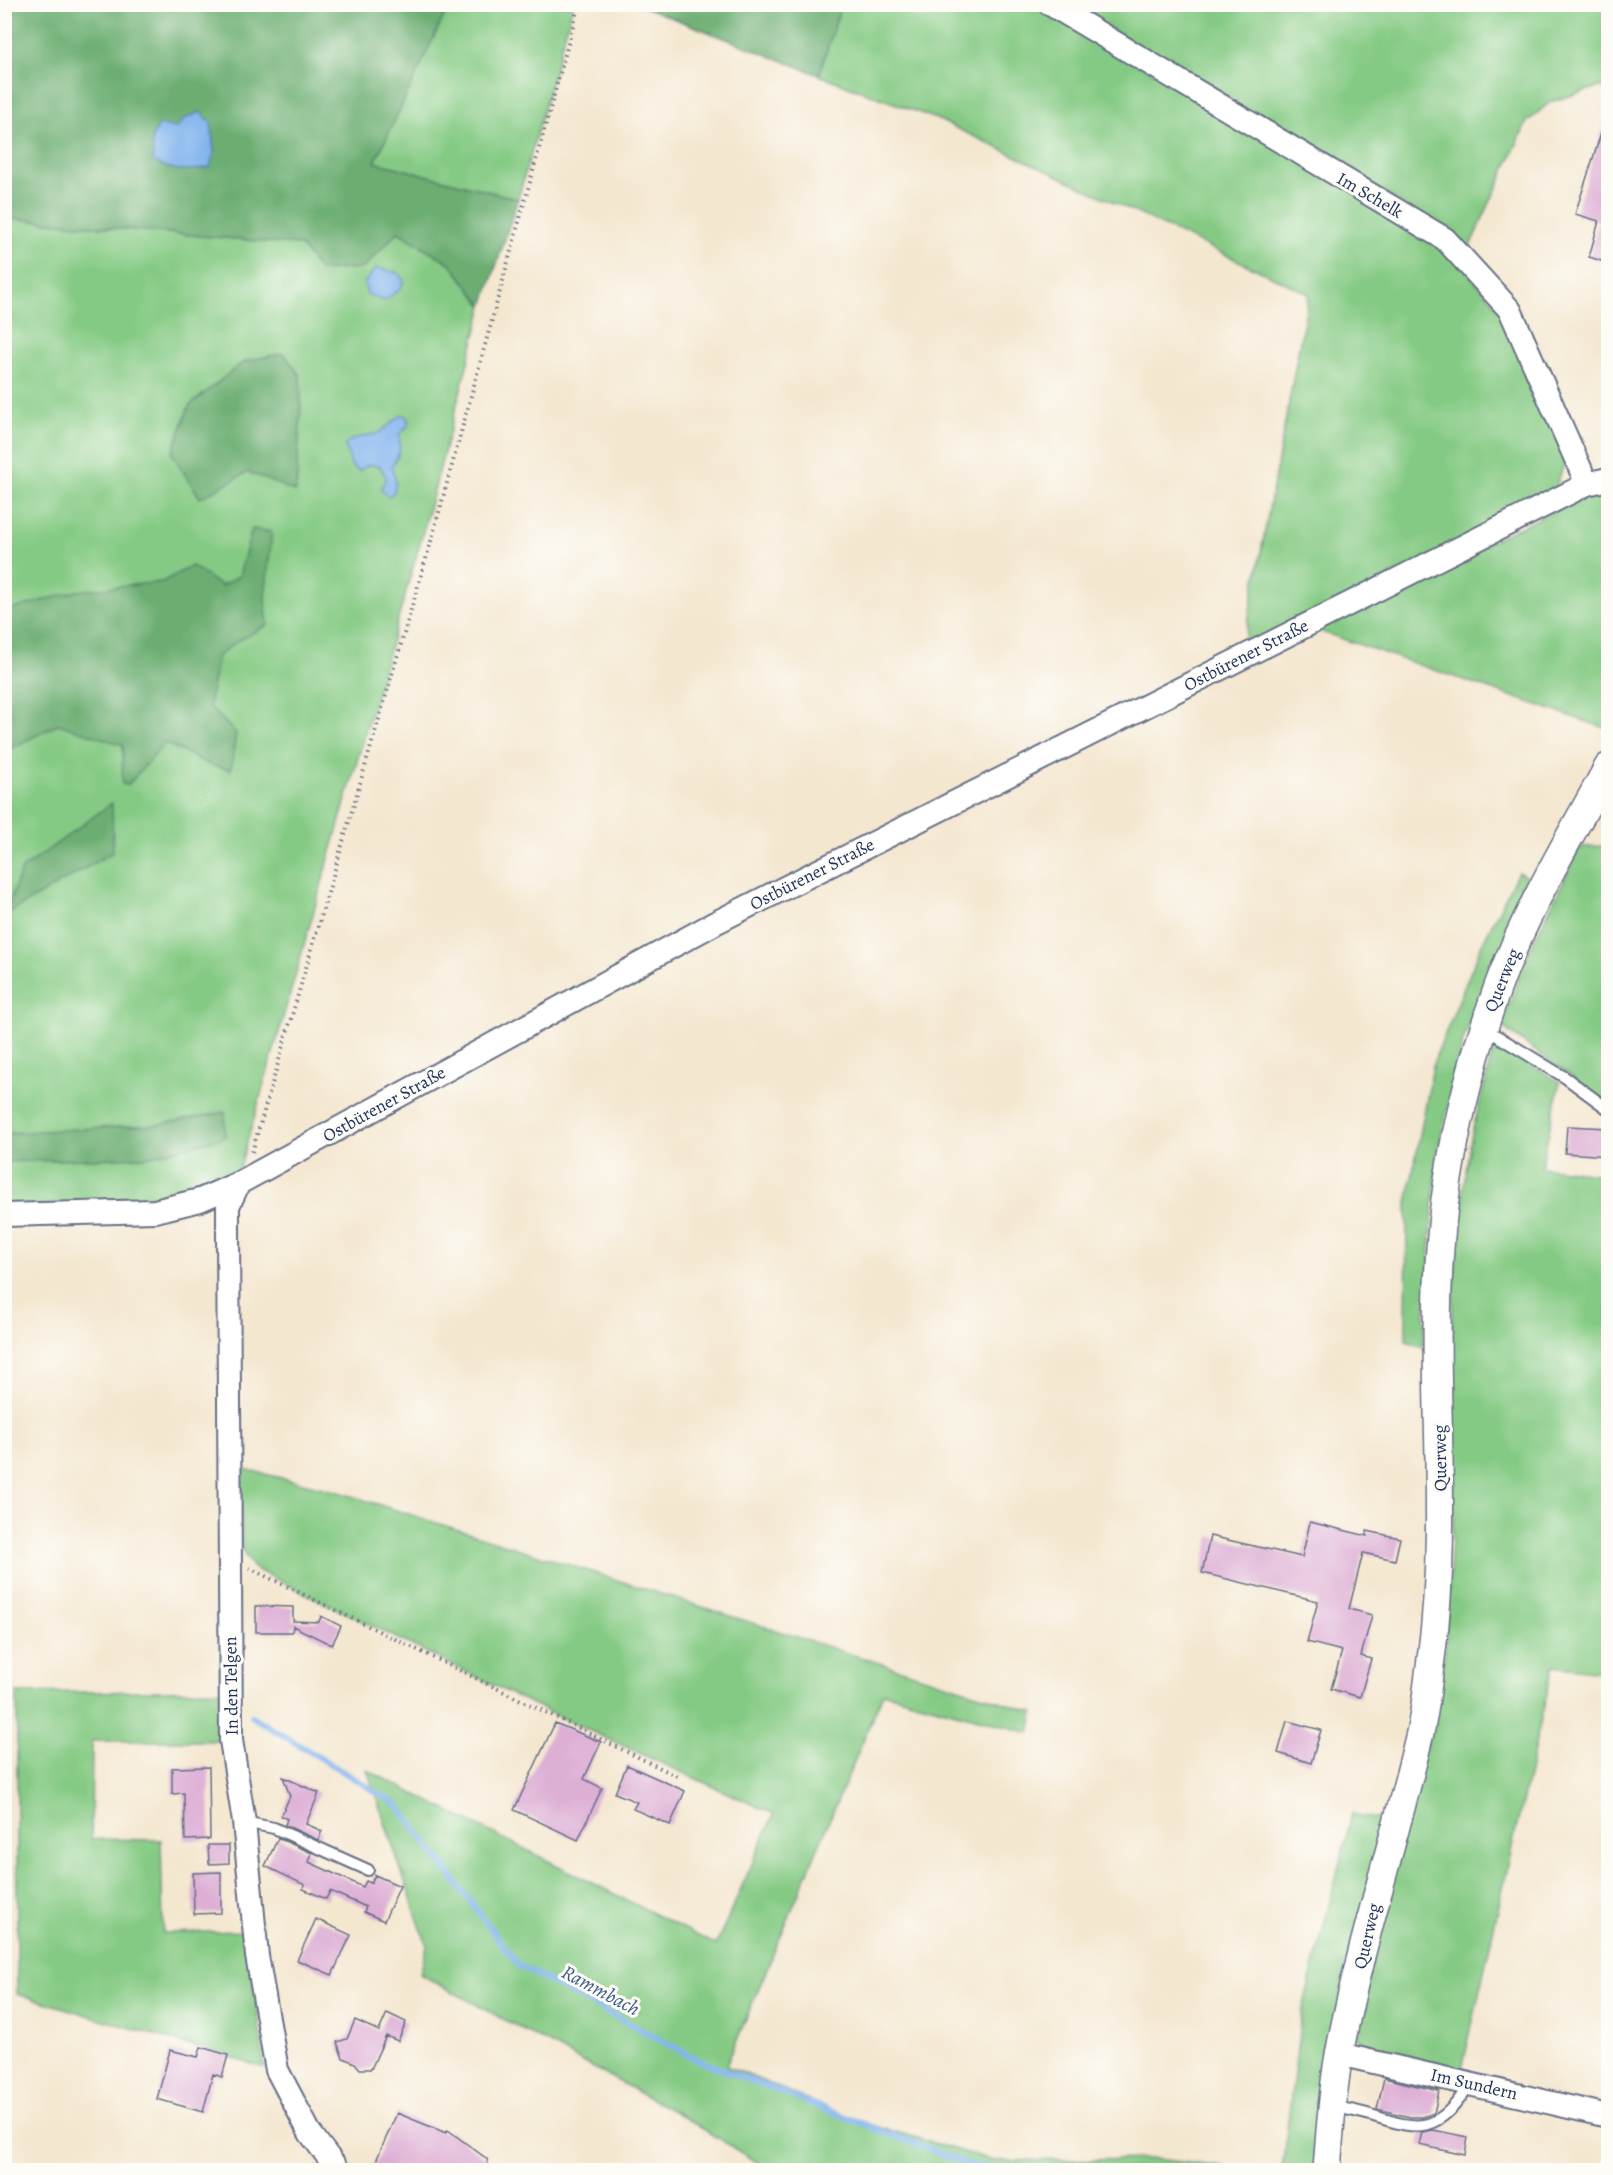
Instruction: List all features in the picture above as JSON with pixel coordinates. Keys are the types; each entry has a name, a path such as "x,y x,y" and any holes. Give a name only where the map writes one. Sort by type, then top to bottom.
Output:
{"street":[{"name":"Im Schelk","path":"1050,4 1445,239 1510,309 1598,481"},
{"name":"Ostbürener Straße","path":"4,1215 155,1211 200,1200 239,1183 715,923 1598,481"},
{"name":"Querweg","path":"1327,2170 1332,2107 1340,2054 1374,1902 1420,1734 1432,1647 1440,1565 1437,1319 1444,1210 1456,1128 1484,1028 1501,978 1533,908 1608,767"},
{"name":"In den Telgen","path":"239,1183 228,1206 231,1740 244,1822 257,1956 277,2070 310,2133 338,2170"},
{"name":"Im Sundern","path":"1340,2054 1608,2116"}],"lane":[{"path":"1484,1028 1566,1078 1608,1109"},
{"path":"244,1822 274,1828 368,1870"},
{"path":"1332,2107 1348,2108 1417,2128 1439,2121 1458,2104 1470,2083"}],"path":[{"path":"239,1183 260,1126 430,545 579,4"},
{"path":"230,1559 548,1716 679,1776"}],"green space":[{"path":"4,5 449,5 375,162 518,199 483,306 450,263 398,232 363,268 320,271 300,245 5,218"},
{"path":"449,5 573,5 518,199 375,162"},
{"path":"639,5 841,5 819,75"},
{"path":"841,5 1041,5 1442,244 1505,315 1567,455 1553,496 1242,654 1309,294 939,120 819,75"},
{"path":"1071,5 1608,5 1608,87 1598,87 1550,102 1527,122 1469,248 1449,232"},
{"path":"5,218 300,245 363,268 398,231 450,263 483,306 420,543 238,1174 184,1196 5,1207"},
{"path":"283,353 300,375 301,407 296,492 248,472 200,498 172,454 189,406 243,362"},
{"path":"1608,485 1608,729 1310,628"},
{"path":"252,529 272,532 265,598 268,625 236,642 218,656 209,706 236,733 231,770 210,765 165,743 128,785 122,784 123,745 58,724 5,752 5,611 77,591 162,582 192,566 221,586 239,576"},
{"path":"112,803 113,852 5,915 21,870"},
{"path":"1608,846 1608,1103 1501,1026 1530,949 1580,847"},
{"path":"1518,872 1534,881 1464,1037 1437,1154 1423,1347 1406,1341 1407,1203 1434,1061 1482,944"},
{"path":"1494,1047 1513,1054 1560,1082 1541,1167 1596,1174 1608,1169 1608,1673 1553,1666 1461,2073 1380,2051 1355,2037 1445,1649 1453,1522 1452,1319 1458,1222 1472,1133"},
{"path":"225,1112 225,1137 148,1157 5,1162 5,1133 155,1125"},
{"path":"240,1468 339,1492 1034,1712 1030,1733 883,1693 726,2066 862,2122 995,2161 1156,2159 1248,2170 769,2170 679,2114 420,1974 427,1946 367,1770 716,1945 774,1814 553,1714 253,1568 242,1550"},
{"path":"220,1690 221,1741 92,1741 91,1839 161,1840 163,1933 247,1931 265,2068 17,1994 17,1693"},
{"path":"1352,1814 1386,1821 1325,2058 1313,2170 1282,2170 1301,2017"}],"water":[{"path":"200,112 211,122 214,152 210,167 181,170 153,161 152,137 159,125 177,128 184,119"},
{"path":"376,268 398,273 404,281 400,289 384,301 367,294 364,283"},
{"path":"403,414 409,420 407,427 399,435 399,452 391,466 396,482 394,492 388,497 381,489 386,478 380,466 368,465 359,471 352,467 345,445 353,439 379,433"}],"building":[{"path":"1605,121 1608,122 1608,263 1589,257 1599,221 1575,214"},
{"path":"1567,1126 1608,1128 1608,1156 1565,1153"},
{"path":"1310,1522 1367,1536 1367,1531 1400,1538 1395,1560 1363,1553 1349,1609 1372,1615 1361,1656 1371,1659 1360,1697 1331,1689 1342,1651 1307,1642 1318,1601 1202,1573 1210,1536 1302,1557"},
{"path":"256,1606 293,1607 293,1621 319,1622 321,1616 341,1626 332,1645 293,1626 292,1632 256,1632"},
{"path":"1287,1721 1321,1730 1311,1763 1278,1753"},
{"path":"555,1723 601,1742 584,1779 602,1788 578,1840 514,1810"},
{"path":"627,1765 685,1791 670,1825 633,1809 637,1802 615,1793"},
{"path":"209,1767 210,1839 185,1840 184,1793 172,1794 172,1768"},
{"path":"283,1777 319,1793 306,1824 322,1831 318,1840 285,1825 287,1819 281,1816 290,1796"},
{"path":"278,1838 312,1853 309,1862 363,1887 366,1881 371,1883 375,1875 400,1886 384,1921 364,1912 366,1907 330,1891 326,1899 303,1889 305,1885 265,1866"},
{"path":"208,1845 229,1845 229,1863 209,1864"},
{"path":"221,1872 221,1913 194,1914 193,1873"},
{"path":"316,1919 351,1935 332,1975 297,1960"},
{"path":"387,2013 406,2022 398,2041 386,2036 371,2069 360,2069 355,2063 343,2058 337,2042 347,2039 355,2020 379,2031"},
{"path":"201,2047 228,2055 222,2077 213,2074 203,2112 157,2099 170,2050 198,2057"},
{"path":"1384,2078 1439,2091 1434,2113 1423,2117 1410,2117 1377,2109"},
{"path":"397,2113 446,2133 448,2130 487,2159 488,2170 372,2170"},
{"path":"1433,2130 1468,2137 1465,2155 1419,2145 1422,2132"}],"waterway":[{"name":"Rammbach","path":"251,1716 398,1805 518,1965 700,2061 973,2166 1018,2170"}]}
